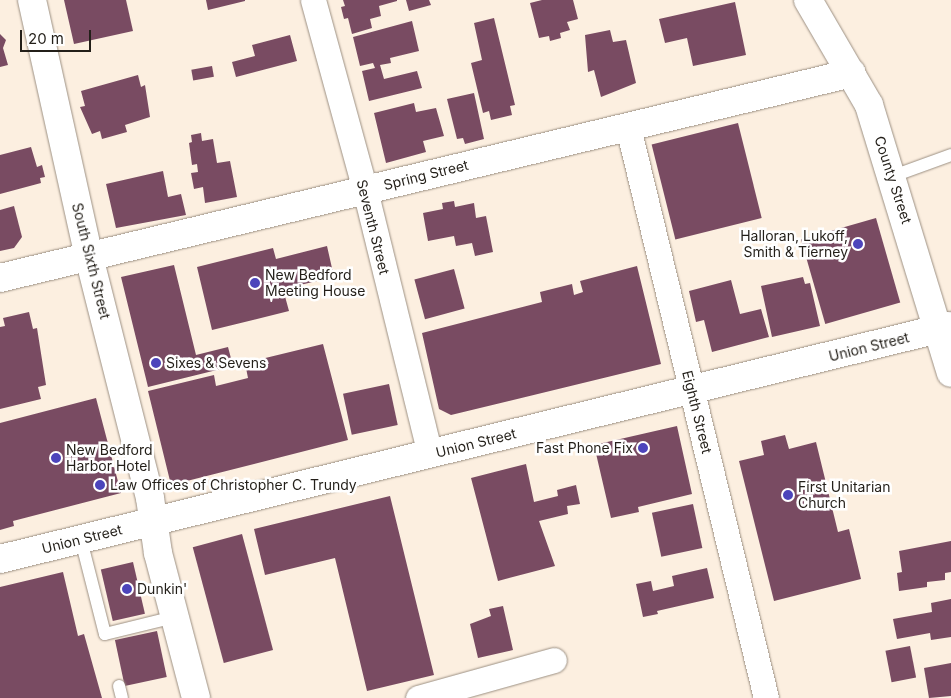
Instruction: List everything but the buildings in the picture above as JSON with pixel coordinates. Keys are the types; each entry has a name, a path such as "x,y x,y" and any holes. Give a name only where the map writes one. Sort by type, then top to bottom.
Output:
{"main road":[{"name":"South Sixth Street","path":"32,0 89,257 150,498 158,553 196,698"},
{"name":"County Street","path":"808,0 869,105 945,328 951,373"},
{"name":"Spring Street","path":"0,278 852,73"},
{"name":"Union Street","path":"0,560 945,328"}],"street":[{"name":"Seventh Street","path":"312,0 365,190 430,454"},
{"name":"Eighth Street","path":"628,127 766,698"},
{"path":"418,698 554,660"}],"lane":[{"path":"893,176 951,155"},
{"path":"81,540 105,634 175,617"}],"place":[{"name":"Halloran, Lukoff, Smith & Tierney","path":"858,244"},
{"name":"New Bedford Meeting House","path":"255,283"},
{"name":"Sixes & Sevens","path":"156,363"},
{"name":"Fast Phone Fix","path":"643,448"},
{"name":"New Bedford Harbor Hotel","path":"56,458"},
{"name":"Law Offices of Christopher C. Trundy","path":"100,485"},
{"name":"First Unitarian Church","path":"788,495"},
{"name":"Dunkin'","path":"127,589"}]}
